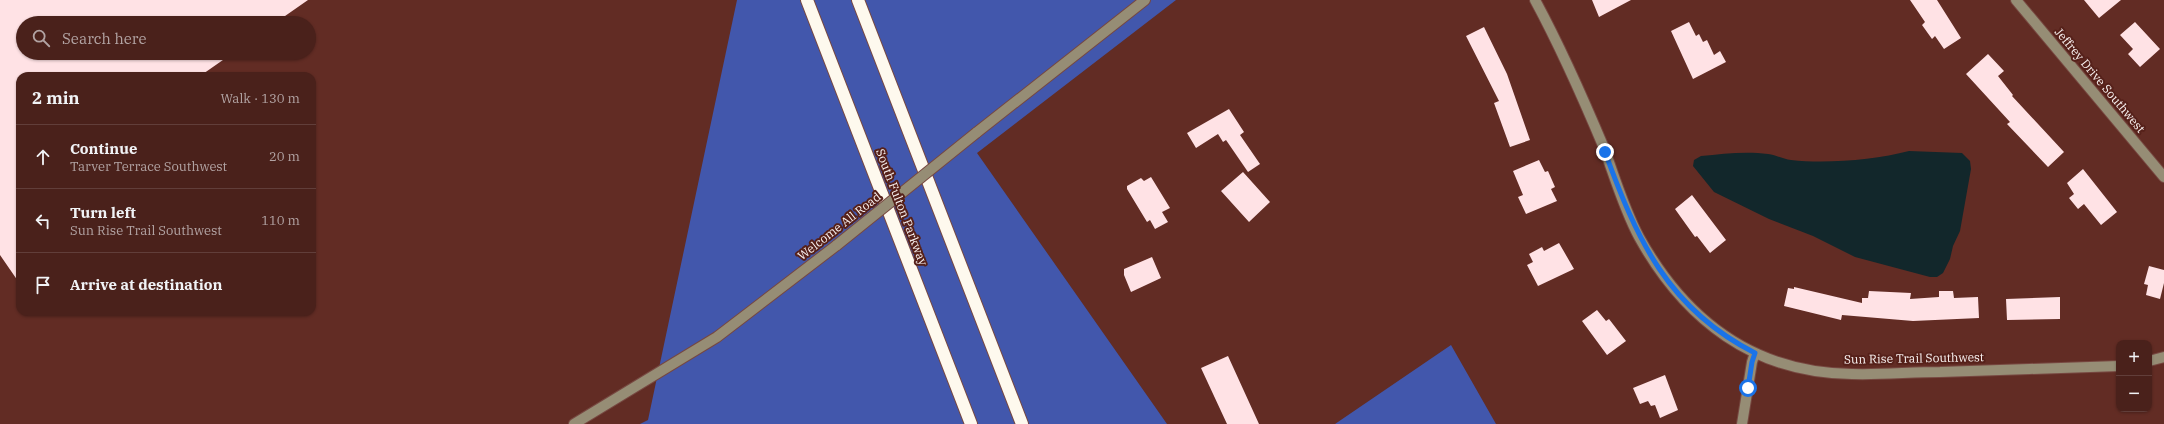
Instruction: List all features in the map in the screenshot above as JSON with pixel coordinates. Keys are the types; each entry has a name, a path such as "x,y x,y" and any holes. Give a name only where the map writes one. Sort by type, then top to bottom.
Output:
{"highway":[{"name":"South Fulton Parkway","path":"807,0 971,424"},
{"path":"858,0 1022,424"}],"street":[{"name":"Welcome All Road","path":"574,424 718,337 837,245 1145,0"},
{"name":"Sun Rise Trail Southwest","path":"1535,0 1581,91 1639,236 1671,287 1690,308 1722,334 1755,353 1802,368 1851,374 2116,366"},
{"name":"Jeffrey Drive Southwest","path":"2016,0 2164,177"},
{"path":"1742,424 1752,362 1755,353"},
{"path":"2152,359 2164,357"}],"shaded area":[{"path":"737,0 1176,0 977,153 1167,424 640,424 648,420"},
{"path":"1909,151 1962,153 1970,161 1971,169 1960,231 1953,246 1950,259 1943,273 1937,277 1930,277 1855,257 1813,236 1769,219 1714,192 1693,166 1694,160 1701,156 1726,154 1759,153 1791,160 1819,162 1866,159"},
{"path":"1451,345 1496,424 1335,424"}],"building":[{"path":"0,0 308,0 285,16 16,16 16,60 223,60 206,72 16,72 16,278 0,255"},
{"path":"1592,0 1631,0 1599,17"},
{"path":"1910,0 1937,0 1961,38 1944,49 1935,36 1932,39 1922,25 1925,22"},
{"path":"2084,0 2121,0 2099,18"},
{"path":"1689,22 1696,36 1699,34 1703,42 1707,40 1714,55 1720,51 1726,62 1693,79 1671,31"},
{"path":"2135,22 2160,49 2140,67 2128,54 2133,49 2120,35"},
{"path":"1484,27 1507,74 1530,140 1510,147 1494,103 1499,101 1466,36"},
{"path":"1988,54 2004,71 1998,76 2013,95 2012,96 2064,152 2048,167 2007,124 2010,122 1966,74"},
{"path":"1229,109 1244,132 1240,135 1260,164 1248,172 1226,140 1223,142 1218,134 1196,148 1187,133"},
{"path":"1539,160 1545,172 1548,171 1555,187 1551,189 1557,201 1526,214 1518,197 1523,195 1513,171"},
{"path":"2083,169 2117,212 2101,225 2084,204 2078,209 2069,198 2074,194 2067,183"},
{"path":"1243,172 1270,202 1249,222 1221,191"},
{"path":"1151,177 1170,208 1162,212 1168,222 1155,229 1150,220 1147,222 1127,189 1127,186 1141,178 1144,181"},
{"path":"1692,195 1726,240 1710,253 1697,236 1695,237 1675,209"},
{"path":"1559,243 1574,269 1538,286 1527,265 1533,262 1529,254 1542,247 1544,251"},
{"path":"1152,257 1161,278 1131,292 1124,275 1124,269"},
{"path":"2149,266 2164,270 2164,283 2160,299 2146,295 2148,285 2144,284"},
{"path":"1794,287 1862,303 1862,298 1868,298 1869,291 1911,293 1910,299 1939,297 1939,291 1953,291 1954,298 1978,297 1979,318 1913,321 1842,315 1841,320 1784,306 1788,288 1794,289"},
{"path":"2060,297 2060,319 2007,320 2006,299"},
{"path":"1597,310 1606,321 1609,319 1626,341 1607,355 1582,321"},
{"path":"1228,356 1259,424 1227,424 1201,368"},
{"path":"1665,375 1678,410 1660,418 1655,405 1651,406 1648,401 1640,404 1633,388"}],"route":[{"path":"1605,152 1621,197 1639,236 1671,287 1690,308 1722,334 1734,343 1755,353 1748,388"}]}
